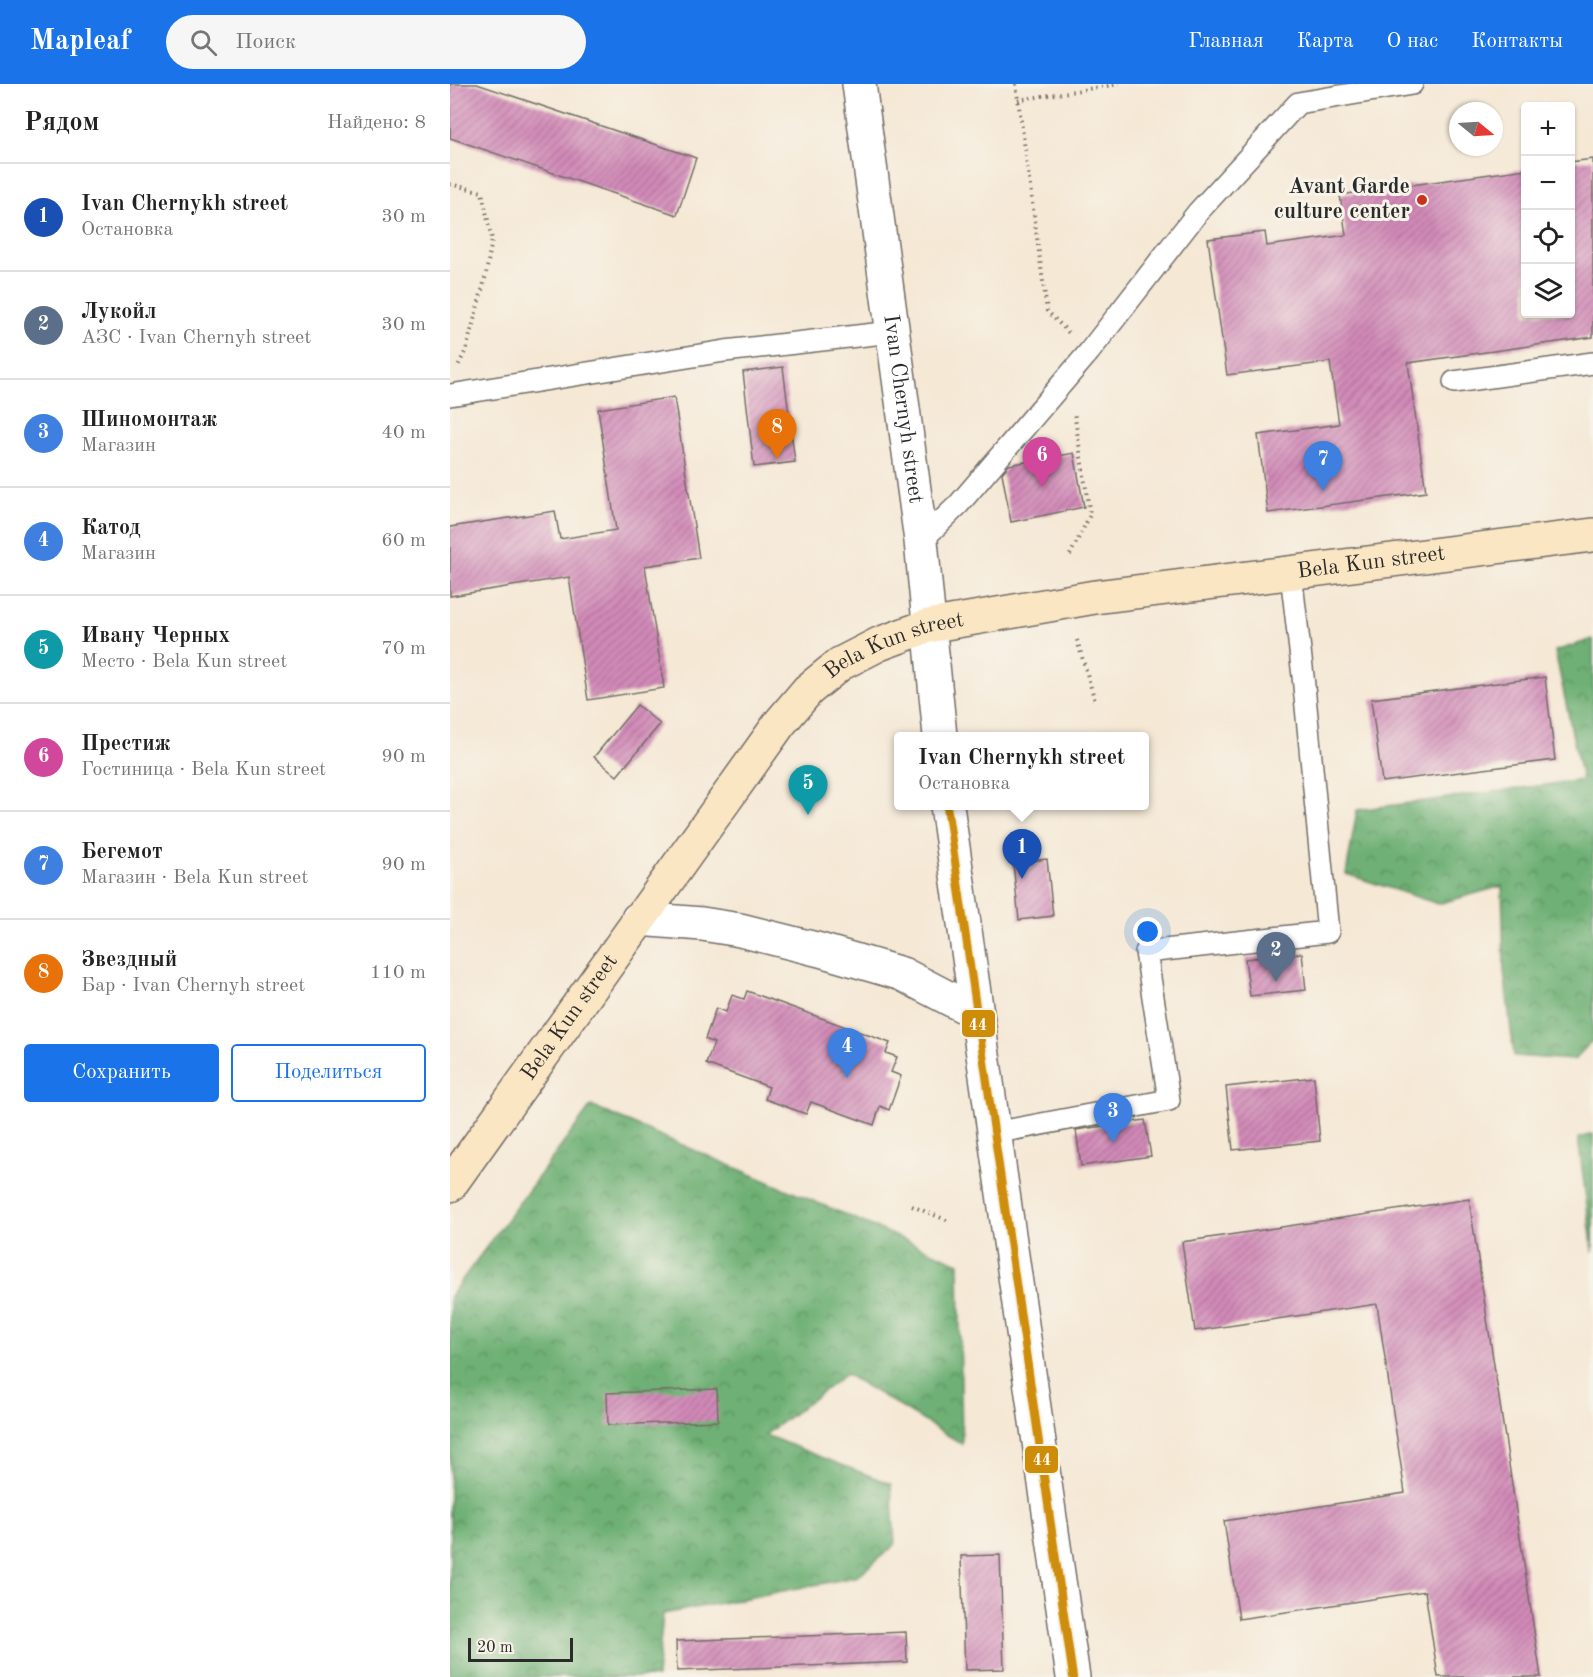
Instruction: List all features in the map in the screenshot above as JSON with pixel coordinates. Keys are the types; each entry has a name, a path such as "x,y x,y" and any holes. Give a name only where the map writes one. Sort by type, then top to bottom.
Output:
{"main road":[{"name":"Bela Kun street","path":"450,1185 780,723 808,690 840,664 879,644 928,626 1095,597 1593,535"}],"street":[{"name":"Ivan Chernyh street","path":"859,84 921,541 940,732"},
{"path":"948,810 1073,1677"},
{"path":"638,919 702,924 740,930 820,950 902,974 977,1013"}],"lane":[{"path":"921,541 959,504 1069,376 1198,212 1298,103 1412,84"},
{"path":"450,395 713,353 892,332"},
{"path":"1454,382 1593,363"},
{"path":"994,1133 1169,1100 1146,951 1328,932 1291,574"}],"path":[{"path":"1016,84 1047,311 1089,352"},
{"path":"1018,100 1119,84"},
{"path":"450,184 482,192 492,240 485,279 466,350 454,374"},
{"path":"1069,376 1090,515 1070,555"},
{"path":"1077,640 1095,701"},
{"path":"912,1206 949,1221"}],"green space":[{"path":"1593,639 1593,1040 1574,1060 1514,1056 1504,971 1502,886 1438,904 1346,874 1357,810 1582,780 1555,651"},
{"path":"591,1106 959,1263 962,1444 846,1374 765,1435 891,1484 895,1545 856,1577 663,1614 657,1677 450,1677 450,1296"},
{"path":"1593,1134 1593,1252 1578,1138"}],"building":[{"path":"450,84 477,84 696,158 677,215 450,138"},
{"path":"1593,159 1593,337 1408,363 1426,492 1268,513 1258,435 1339,424 1330,362 1227,375 1208,239 1265,232 1267,246 1346,235 1340,195 1521,170 1521,318 1575,318 1575,161"},
{"path":"783,367 795,462 754,467 743,372"},
{"path":"674,397 699,558 645,566 664,688 588,700 569,577 450,596 450,527 555,511 560,539 616,530 598,409"},
{"path":"1074,453 1084,507 1011,522 1002,473 1009,465"},
{"path":"1545,677 1555,760 1382,782 1371,699"},
{"path":"637,705 660,724 617,776 594,757"},
{"path":"1047,859 1053,916 1019,920 1013,863"},
{"path":"1302,953 1306,990 1250,996 1245,959"},
{"path":"747,991 890,1043 886,1053 897,1057 891,1072 901,1076 889,1110 880,1106 874,1125 811,1102 806,1114 765,1099 769,1087 706,1064 714,1043 705,1039 716,1008 726,1012 732,995 744,999"},
{"path":"1314,1077 1320,1141 1233,1150 1226,1087"},
{"path":"1145,1120 1151,1156 1081,1166 1076,1130"},
{"path":"1469,1199 1541,1677 1438,1677 1425,1591 1239,1619 1224,1521 1405,1493 1377,1304 1195,1331 1182,1242"},
{"path":"717,1389 718,1421 608,1425 607,1393"},
{"path":"1000,1555 1004,1669 965,1670 961,1556"},
{"path":"906,1632 907,1662 677,1671 676,1641"}],"transit line":[{"name":"44","path":"948,810 1073,1677"}],"place":[{"name":"Avant Garde culture center","path":"1422,200"},
{"name":"Звездный","path":"777,459"},
{"name":"Престиж","path":"1042,487"},
{"name":"Бегемот","path":"1323,491"},
{"name":"Ивану Черных","path":"808,815"},
{"name":"Ivan Chernykh street","path":"1022,879"},
{"name":"Лукойл","path":"1276,982"},
{"name":"Катод","path":"847,1078"},
{"name":"Шиномонтаж","path":"1113,1143"}]}
